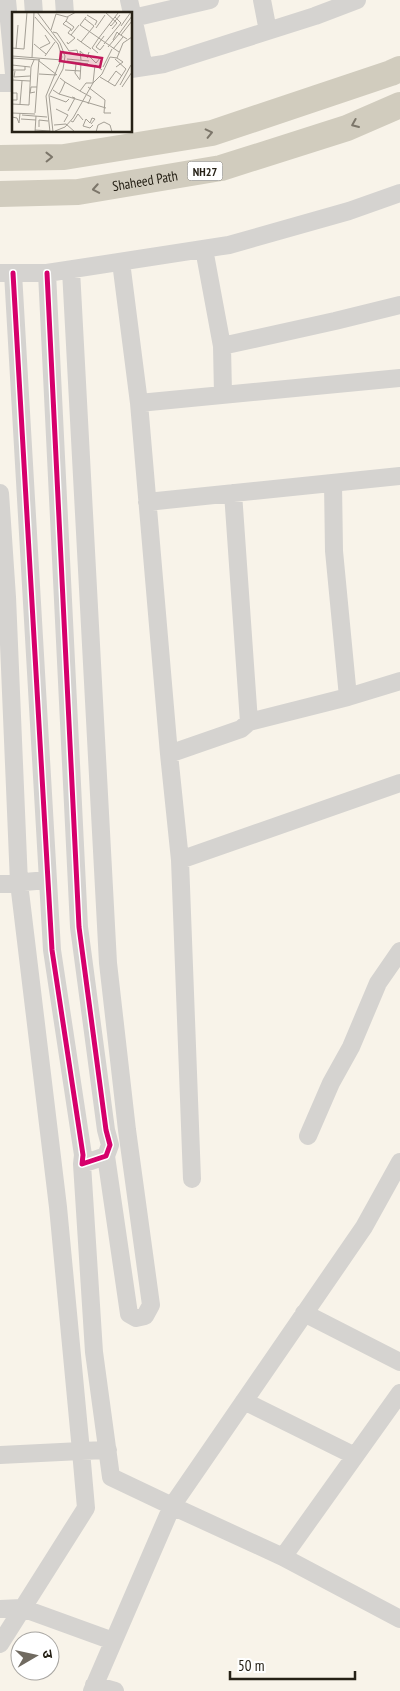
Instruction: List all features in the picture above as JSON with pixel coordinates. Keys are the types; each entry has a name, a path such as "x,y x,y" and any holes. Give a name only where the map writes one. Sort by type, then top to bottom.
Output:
{"highway":[{"path":"0,158 64,157 212,133 391,73 400,68"},
{"name":"Shaheed Path","path":"0,194 78,192 221,168 347,128 400,105"}],"street":[{"path":"7,0 12,53"},
{"path":"133,18 210,0"},
{"path":"262,0 268,31"},
{"path":"132,14 138,68 164,64 315,16 357,0"},
{"path":"400,193 349,211 229,245 47,273 7,273 52,950 82,1145 94,1352 111,1477 283,1557 400,1619"},
{"path":"204,249 222,346 223,394"},
{"path":"121,262 140,403 168,754 180,860 192,1179"},
{"path":"47,273 79,927 105,1121 110,1145 106,1156 129,1314 136,1318 145,1316 151,1305 127,1130 108,963 70,270"},
{"path":"222,346 400,305"},
{"path":"140,403 400,378"},
{"path":"147,502 400,476"},
{"path":"333,483 334,551 348,697"},
{"path":"233,493 250,722"},
{"path":"0,494 7,597 19,883 58,1207 86,1508 0,1644"},
{"path":"168,754 241,729 250,722 348,697 400,681"},
{"path":"180,860 400,783"},
{"path":"0,884 48,880"},
{"path":"308,1136 378,983 400,951"},
{"path":"82,1164 106,1156"},
{"path":"115,1691 93,1688 172,1506 364,1227 400,1162"},
{"path":"304,1313 400,1362"},
{"path":"283,1557 400,1393"},
{"path":"244,1401 354,1456"},
{"path":"0,1455 108,1450"},
{"path":"0,1609 22,1608 114,1641"}],"cycle path":[{"path":"13,273 52,950 83,1155 82,1164 106,1156 110,1145 106,1130 79,927 47,273"}]}
